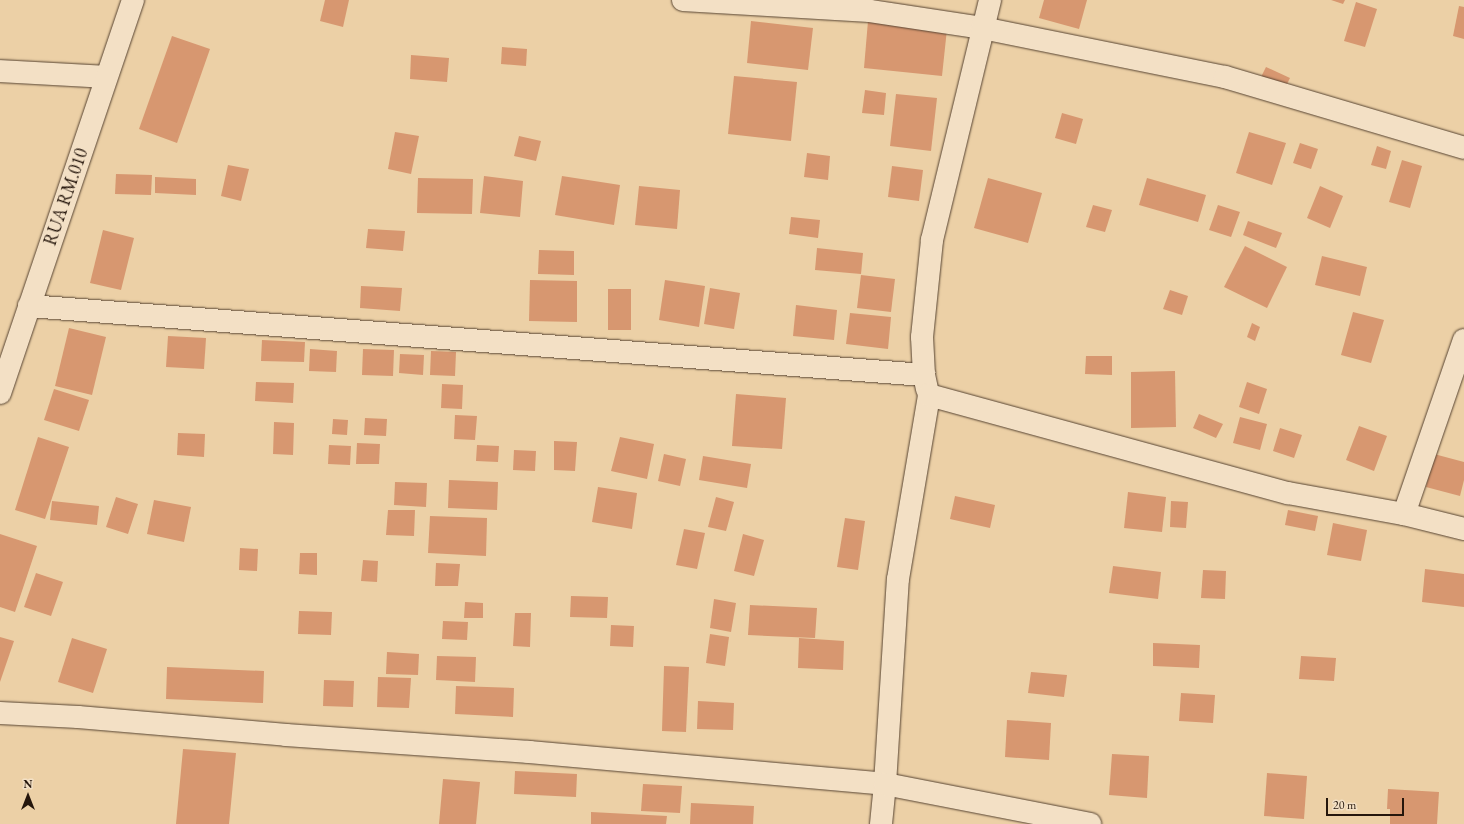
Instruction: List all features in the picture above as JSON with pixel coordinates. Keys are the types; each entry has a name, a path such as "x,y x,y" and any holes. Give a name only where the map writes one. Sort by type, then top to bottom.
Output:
{"street":[{"name":"RUA RM.010","path":"0,393 4,371 29,306 132,0"},
{"path":"684,0 870,12 982,28 1224,77 1464,148"},
{"path":"881,824 886,784 898,579 926,385 922,337 932,240 990,0"},
{"path":"0,71 106,77"},
{"path":"29,306 926,385 1288,493 1404,514 1464,529"},
{"path":"1404,514 1464,340"},
{"path":"0,712 78,716 286,735 529,752 886,784 1090,824"}],"building":[{"path":"325,0 349,0 343,27 320,21"},
{"path":"1044,0 1087,0 1079,29 1039,18"},
{"path":"1331,0 1345,0 1343,4"},
{"path":"1356,2 1377,9 1365,47 1344,41"},
{"path":"1459,6 1464,7 1464,39 1453,36"},
{"path":"751,21 813,28 808,70 747,63"},
{"path":"868,21 947,29 942,76 864,68"},
{"path":"172,36 210,49 177,143 139,129"},
{"path":"502,47 527,49 526,66 501,64"},
{"path":"411,55 449,58 447,82 410,79"},
{"path":"1266,67 1290,78 1285,88 1261,77"},
{"path":"734,76 797,82 791,141 728,134"},
{"path":"865,90 886,93 884,115 862,113"},
{"path":"896,94 937,98 931,151 890,146"},
{"path":"1062,113 1083,119 1076,144 1055,138"},
{"path":"395,132 419,136 411,174 388,169"},
{"path":"1249,132 1286,143 1272,185 1236,173"},
{"path":"519,136 541,141 536,161 514,156"},
{"path":"1300,143 1318,149 1311,169 1293,163"},
{"path":"1377,146 1391,151 1386,169 1371,165"},
{"path":"807,153 830,156 828,180 804,177"},
{"path":"1402,160 1422,166 1410,208 1389,202"},
{"path":"228,165 249,169 241,201 221,196"},
{"path":"892,166 923,170 919,201 888,197"},
{"path":"116,174 152,175 151,195 115,194"},
{"path":"484,176 523,181 520,217 480,213"},
{"path":"562,176 620,185 614,225 555,215"},
{"path":"155,177 196,179 196,195 155,193"},
{"path":"418,178 473,179 472,214 417,213"},
{"path":"988,178 1042,193 1028,243 974,228"},
{"path":"1147,178 1206,195 1198,222 1139,205"},
{"path":"639,186 680,190 677,229 635,225"},
{"path":"1320,186 1343,196 1330,228 1307,218"},
{"path":"1093,205 1112,210 1105,232 1086,227"},
{"path":"1218,205 1240,212 1231,237 1209,230"},
{"path":"791,217 820,220 818,238 789,234"},
{"path":"1248,221 1282,233 1276,248 1243,235"},
{"path":"368,229 405,231 403,251 366,248"},
{"path":"103,230 134,238 121,290 90,283"},
{"path":"1245,246 1287,267 1267,308 1224,287"},
{"path":"817,248 863,253 861,274 815,270"},
{"path":"539,250 574,251 574,275 538,274"},
{"path":"1322,256 1367,267 1360,296 1315,285"},
{"path":"861,275 895,279 891,312 857,308"},
{"path":"530,280 577,281 577,322 529,321"},
{"path":"665,280 705,286 699,327 659,320"},
{"path":"361,286 402,288 400,311 360,308"},
{"path":"710,288 740,293 734,329 704,324"},
{"path":"608,289 631,289 631,330 608,330"},
{"path":"1170,290 1188,296 1182,315 1163,309"},
{"path":"796,305 837,310 834,340 793,336"},
{"path":"1353,312 1384,320 1371,363 1341,355"},
{"path":"850,313 891,317 888,349 846,344"},
{"path":"1252,323 1260,327 1255,341 1247,337"},
{"path":"69,328 106,337 92,395 55,386"},
{"path":"168,336 206,338 204,369 166,367"},
{"path":"262,340 305,342 304,362 261,361"},
{"path":"310,349 337,351 336,372 309,371"},
{"path":"363,349 394,350 393,376 362,375"},
{"path":"431,351 456,352 455,376 430,375"},
{"path":"400,354 424,355 423,375 399,373"},
{"path":"1086,356 1112,356 1112,375 1085,374"},
{"path":"1175,371 1176,427 1131,428 1131,372"},
{"path":"256,382 294,383 293,403 255,401"},
{"path":"1247,382 1267,389 1259,414 1239,407"},
{"path":"442,384 463,385 462,409 441,408"},
{"path":"54,389 89,400 79,431 44,420"},
{"path":"736,394 786,398 782,449 732,446"},
{"path":"1199,414 1223,424 1216,438 1193,428"},
{"path":"455,415 477,416 475,440 454,439"},
{"path":"1240,417 1267,424 1260,450 1233,443"},
{"path":"365,418 387,419 386,436 364,435"},
{"path":"333,419 348,420 347,435 332,434"},
{"path":"274,422 294,423 293,455 273,454"},
{"path":"1359,426 1387,436 1374,471 1346,460"},
{"path":"1280,428 1302,435 1294,458 1273,451"},
{"path":"178,433 205,434 204,457 177,455"},
{"path":"38,437 69,447 45,519 15,510"},
{"path":"620,437 654,444 647,479 611,471"},
{"path":"554,441 577,442 575,471 554,470"},
{"path":"357,443 380,444 379,464 356,464"},
{"path":"329,445 351,446 350,465 328,464"},
{"path":"477,445 499,446 498,462 476,461"},
{"path":"514,450 536,451 535,471 513,470"},
{"path":"664,454 686,459 680,486 658,481"},
{"path":"1434,454 1464,462 1464,480 1460,496 1426,487"},
{"path":"703,456 751,464 747,488 699,480"},
{"path":"449,480 498,482 497,510 448,508"},
{"path":"395,482 427,483 426,507 394,505"},
{"path":"598,487 637,493 632,529 592,522"},
{"path":"1128,492 1166,497 1162,532 1124,528"},
{"path":"955,496 995,505 990,528 950,519"},
{"path":"116,497 138,504 128,534 106,527"},
{"path":"716,497 734,502 726,531 708,527"},
{"path":"154,500 191,507 184,542 147,534"},
{"path":"52,501 99,506 97,525 50,520"},
{"path":"1171,501 1188,502 1186,528 1170,527"},
{"path":"388,510 415,510 414,536 386,535"},
{"path":"1288,510 1318,516 1315,531 1285,525"},
{"path":"430,516 487,518 486,556 428,553"},
{"path":"845,518 865,521 858,570 837,567"},
{"path":"1333,523 1367,530 1361,561 1327,555"},
{"path":"684,529 705,533 697,569 676,565"},
{"path":"0,534 37,546 15,612 0,607"},
{"path":"743,534 764,540 754,576 734,571"},
{"path":"240,548 258,549 257,571 239,570"},
{"path":"300,553 317,553 317,575 299,574"},
{"path":"363,560 378,561 377,582 361,581"},
{"path":"436,563 460,564 458,586 435,586"},
{"path":"1113,566 1161,572 1158,599 1109,593"},
{"path":"1425,569 1464,574 1464,607 1422,602"},
{"path":"1203,570 1226,571 1225,599 1201,598"},
{"path":"36,573 63,582 51,616 24,607"},
{"path":"571,596 608,597 607,618 570,617"},
{"path":"714,599 736,603 731,632 710,628"},
{"path":"465,602 483,603 483,618 464,618"},
{"path":"750,605 817,608 815,638 748,635"},
{"path":"299,611 332,612 331,635 298,634"},
{"path":"515,613 531,613 530,647 513,646"},
{"path":"443,621 468,622 467,640 442,639"},
{"path":"611,625 634,626 633,647 610,646"},
{"path":"710,634 729,637 725,666 706,663"},
{"path":"0,637 14,641 0,682"},
{"path":"72,638 107,649 93,693 58,682"},
{"path":"799,638 844,641 843,670 798,668"},
{"path":"1153,643 1200,645 1199,668 1153,666"},
{"path":"387,652 419,654 418,675 386,674"},
{"path":"437,656 476,657 475,682 436,680"},
{"path":"1301,656 1336,658 1334,681 1299,679"},
{"path":"664,666 689,667 686,732 662,731"},
{"path":"167,667 264,671 263,703 166,699"},
{"path":"1031,672 1067,675 1064,697 1028,693"},
{"path":"378,677 411,678 409,708 377,707"},
{"path":"324,680 354,681 353,707 323,706"},
{"path":"456,686 514,688 513,717 455,714"},
{"path":"1181,693 1215,695 1213,723 1179,721"},
{"path":"698,701 734,703 733,730 697,729"},
{"path":"1007,720 1051,723 1049,760 1005,757"},
{"path":"183,749 236,753 229,824 176,824"},
{"path":"1112,754 1149,756 1147,798 1109,795"},
{"path":"515,771 577,774 576,797 514,794"},
{"path":"1267,773 1307,776 1304,819 1264,816"},
{"path":"443,779 480,782 476,824 439,824"},
{"path":"643,784 682,786 680,813 641,811"},
{"path":"1388,789 1439,792 1437,824 1390,824 1390,809 1387,809"},
{"path":"691,803 754,806 753,824 690,824"},
{"path":"591,812 667,816 666,824 591,824"}]}
